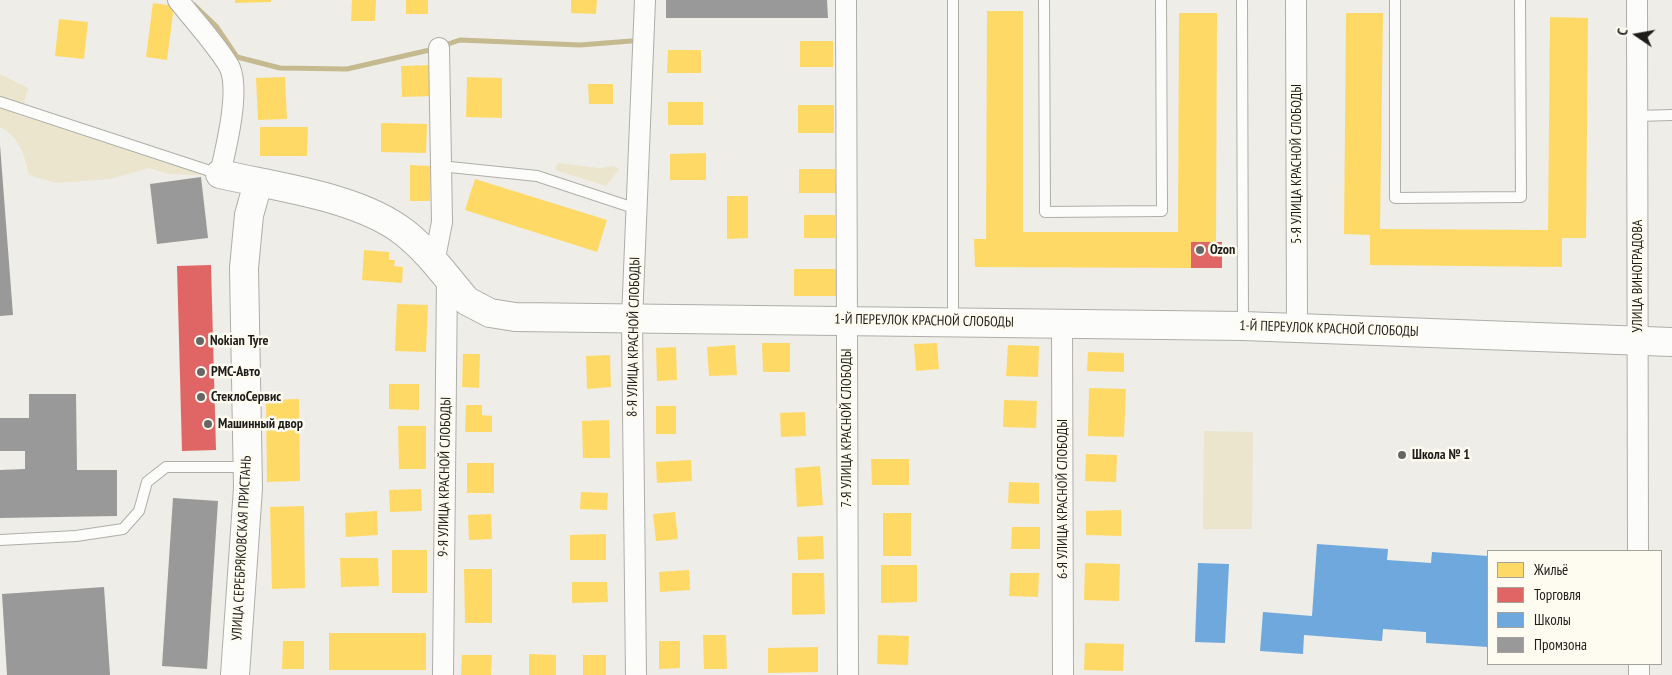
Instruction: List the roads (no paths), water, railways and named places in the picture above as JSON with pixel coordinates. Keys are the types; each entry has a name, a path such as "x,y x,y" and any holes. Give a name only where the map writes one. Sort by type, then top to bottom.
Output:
{"street":[{"path":"178,0 229,66 234,81 229,131 220,174"},
{"name":"8-Я УЛИЦА КРАСНОЙ СЛОБОДЫ","path":"636,675 632,320 645,0"},
{"name":"7-Я УЛИЦА КРАСНОЙ СЛОБОДЫ","path":"846,0 848,675"},
{"name":"5-Я УЛИЦА КРАСНОЙ СЛОБОДЫ","path":"1296,0 1297,327"},
{"name":"УЛИЦА ВИНОГРАДОВА","path":"1637,0 1638,550"},
{"name":"9-Я УЛИЦА КРАСНОЙ СЛОБОДЫ","path":"438,48 442,222 443,675"},
{"name":"1-Й ПЕРЕУЛОК КРАСНОЙ СЛОБОДЫ","path":"220,174 350,204 375,214 406,234 467,301 477,308 502,316 632,320 1062,322 1297,327 1672,342"},
{"name":"УЛИЦА СЕРЕБРЯКОВСКАЯ ПРИСТАНЬ","path":"235,675 248,467 244,268 249,215 258,183"},
{"name":"6-Я УЛИЦА КРАСНОЙ СЛОБОДЫ","path":"1062,322 1063,675"}],"lane":[{"path":"952,0 953,321"},
{"path":"1044,0 1045,212 1055,212 1162,211 1161,0"},
{"path":"1242,0 1242,326"},
{"path":"1395,0 1395,198 1521,197 1520,0"},
{"path":"0,102 220,174"},
{"path":"1637,116 1672,115"},
{"path":"440,166 537,176 637,208"},
{"path":"0,540 76,536 124,529 138,510 147,482 166,467 248,467"}],"waterway":[{"path":"194,5 216,26 237,57 280,68 347,69 434,49"},
{"path":"442,46 460,40 580,45 631,41"}],"place":[{"name":"Ozon","path":"1200,250"},
{"name":"Nokian Tyre","path":"200,341"},
{"name":"РМС-Авто","path":"201,372"},
{"name":"СтеклоСервис","path":"201,397"},
{"name":"Машинный двор","path":"208,424"},
{"name":"Школа № 1","path":"1402,455"}]}
